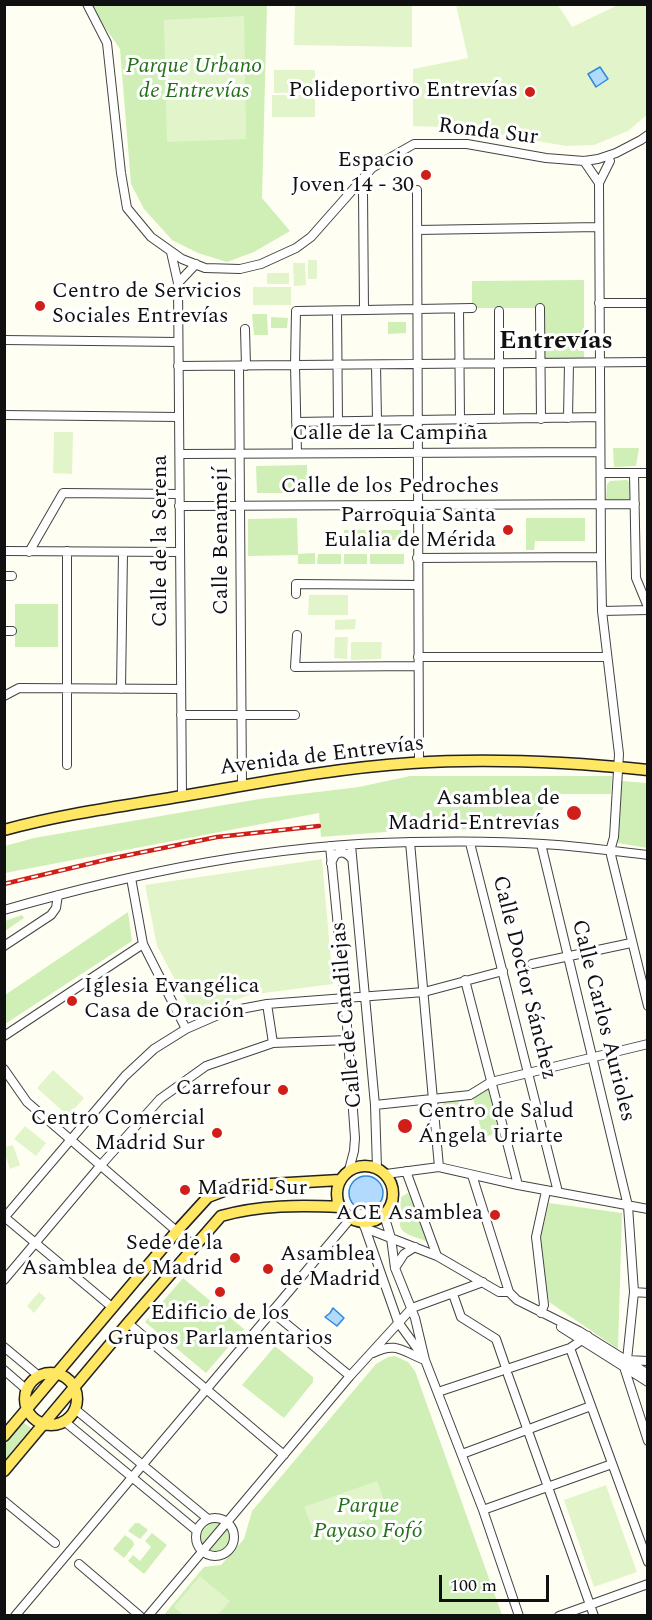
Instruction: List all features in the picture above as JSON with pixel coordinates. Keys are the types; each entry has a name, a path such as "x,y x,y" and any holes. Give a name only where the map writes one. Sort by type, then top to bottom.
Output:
{"main road":[{"name":"Avenida de Entrevías","path":"4,830 73,814 350,769 419,763 501,762 648,770"},
{"path":"367,1165 382,1171 392,1183 394,1194 391,1206 384,1215 363,1225 351,1218 340,1207 336,1193 340,1180 349,1170 359,1166 367,1165"},
{"path":"4,1436 177,1230 208,1197 237,1186 340,1180"},
{"path":"4,1471 221,1216 243,1210 304,1205 340,1207"},
{"path":"57,1373 68,1379 74,1387 77,1399 75,1409 64,1421 45,1424 34,1419 27,1409 25,1399 27,1389 39,1376 57,1373"}],"street":[{"name":"Ronda Sur","path":"87,4 107,43 127,208 151,237 171,252 205,268 240,269 261,264 296,248 311,237 372,168 414,144 467,144 546,158 584,161 608,156 648,135"},
{"path":"608,156 610,161 599,183 599,362 602,611 619,754 614,837 610,851 648,1006"},
{"path":"584,161 599,183"},
{"path":"417,190 419,763"},
{"path":"363,192 364,310"},
{"path":"417,230 599,227"},
{"name":"Calle de la Serena","path":"171,252 178,284 182,796"},
{"path":"178,284 196,264"},
{"path":"599,303 648,303"},
{"path":"540,308 541,419"},
{"path":"459,309 460,419"},
{"path":"297,453 296,311 472,309"},
{"path":"338,311 338,421"},
{"path":"499,311 500,419"},
{"name":"Calle Benamejí","path":"242,786 240,453 245,329"},
{"path":"4,340 178,342"},
{"path":"178,366 648,362"},
{"path":"568,418 569,363"},
{"path":"376,364 378,420"},
{"path":"4,415 178,417"},
{"path":"296,422 600,417"},
{"name":"Calle de la Campiña","path":"180,454 600,452"},
{"path":"601,473 648,473"},
{"path":"602,611 648,609 636,578 634,473"},
{"path":"28,552 63,493 179,494"},
{"name":"Calle de los Pedroches","path":"179,506 635,504"},
{"path":"4,551 179,552"},
{"path":"66,551 67,765"},
{"path":"121,689 123,552"},
{"path":"417,558 601,557"},
{"path":"296,594 296,584 417,585"},
{"path":"297,635 295,667 607,657"},
{"path":"4,696 19,688 181,690"},
{"path":"181,715 295,715"},
{"path":"4,910 58,895 203,862 330,846 410,842 541,844 648,855"},
{"path":"410,842 439,1167"},
{"name":"Calle Doctor Sánchez","path":"470,843 558,1192"},
{"name":"Calle Carlos Aurioles","path":"541,844 628,1206 634,1292 626,1364"},
{"name":"Calle de Candilejas","path":"351,845 382,1171"},
{"name":"Calle de Candilejas","path":"330,846 345,998 355,1138 349,1170"},
{"path":"331,863 335,855 340,853 352,859"},
{"path":"131,878 143,944 186,1029"},
{"path":"4,946 51,915 56,908 58,895"},
{"path":"532,964 631,942"},
{"path":"4,1036 143,944"},
{"path":"113,1308 7,1219 70,1139 125,1076 154,1049 186,1029 225,1012 267,1004 424,992 503,971"},
{"path":"465,980 518,1185"},
{"path":"267,1004 273,1043"},
{"path":"4,1280 160,1099 187,1079 206,1066 273,1043 347,1040"},
{"path":"375,1105 470,1095 491,1082 648,1044"},
{"path":"4,1070 27,1102 195,1247"},
{"path":"382,1171 439,1167 546,1191 648,1209"},
{"path":"406,1171 437,1256"},
{"path":"472,1175 509,1292 517,1300 585,1339 647,1379"},
{"path":"541,1313 544,1305 536,1237 546,1191"},
{"path":"384,1215 391,1238 395,1268 412,1308 425,1360 483,1510 519,1616"},
{"path":"15,1616 351,1218"},
{"path":"363,1225 437,1256 499,1292 509,1292"},
{"path":"363,1225 398,1322 425,1360"},
{"path":"395,1268 404,1254 415,1247"},
{"path":"148,1616 368,1355 412,1308 483,1282"},
{"path":"634,1292 648,1293"},
{"path":"454,1297 461,1317 496,1339 505,1365"},
{"path":"272,1312 350,1376"},
{"path":"128,1323 284,1455"},
{"path":"585,1339 607,1348 626,1364 648,1441"},
{"path":"438,1392 570,1348 585,1339"},
{"path":"4,1347 39,1376"},
{"path":"368,1355 388,1347 395,1347 425,1360"},
{"path":"570,1348 648,1562"},
{"path":"626,1364 648,1361"},
{"path":"4,1370 27,1389"},
{"path":"508,1375 594,1616"},
{"path":"462,1454 591,1406"},
{"path":"75,1409 208,1519"},
{"path":"64,1421 197,1532"},
{"path":"483,1510 612,1464"},
{"path":"4,1501 55,1543"},
{"path":"218,1518 228,1522 234,1532 230,1550 219,1556 207,1555 196,1542 199,1526 208,1519 218,1518"},
{"path":"79,1564 140,1616"},
{"path":"559,1616 648,1584"}],"green space":[{"name":"Parque Urbano de Entrevías","path":"89,5 267,5 262,198 290,231 254,252 227,262 198,253 172,240 144,209 131,184 120,49"},
{"path":"295,5 412,5 412,47 294,45"},
{"name":"Polideportivo Entrevías","path":"456,5 558,5 572,27 618,5 647,5 647,115 628,131 594,145 566,146 464,128 413,126 413,69 468,58"},
{"path":"244,16 246,139 167,142 164,20"},
{"path":"274,70 315,70 315,92 274,93"},
{"path":"272,95 315,95 315,117 272,117"},
{"path":"308,260 317,260 317,279 308,279"},
{"path":"293,263 305,263 306,285 294,286"},
{"path":"267,273 289,273 289,284 267,284"},
{"path":"584,280 584,359 544,359 543,308 472,308 472,281"},
{"path":"253,287 291,287 291,305 253,305"},
{"path":"252,314 267,314 268,335 254,335"},
{"path":"271,317 288,318 287,328 271,328"},
{"path":"388,322 406,322 406,333 388,334"},
{"path":"54,432 73,432 72,474 53,473"},
{"path":"613,448 639,448 636,466 614,467"},
{"path":"307,465 307,493 257,493 256,466"},
{"path":"627,480 631,484 630,500 608,502 606,500 607,484 610,481"},
{"path":"297,518 298,554 315,553 315,564 298,564 298,555 248,556 248,519"},
{"path":"526,518 585,518 585,541 535,541 534,550 526,550"},
{"path":"344,530 367,530 367,540 344,541"},
{"path":"370,530 406,530 406,540 370,540"},
{"path":"318,554 341,554 341,564 317,564"},
{"path":"344,554 367,554 367,564 344,564"},
{"path":"370,554 404,554 404,564 370,564"},
{"path":"309,595 348,595 348,615 308,615"},
{"path":"15,604 58,604 58,647 15,647"},
{"path":"356,619 355,629 335,630 335,620"},
{"path":"335,637 348,637 347,659 334,658"},
{"path":"351,642 382,642 381,659 351,660"},
{"path":"410,776 612,776 611,794 547,794 537,829 410,830 321,837 319,813 5,873 5,846 34,838 259,799 359,787"},
{"path":"622,781 647,783 647,848 618,843"},
{"path":"322,859 333,984 249,995 194,1015 157,946 145,885"},
{"path":"128,912 132,941 5,1024 5,995"},
{"path":"22,915 24,918 5,931 5,921"},
{"path":"53,1070 84,1098 68,1116 37,1088"},
{"path":"488,1088 499,1133 483,1137 473,1098"},
{"path":"463,1100 465,1119 445,1120 443,1102"},
{"path":"25,1126 46,1143 36,1156 14,1139"},
{"path":"13,1145 20,1165 10,1169 5,1147"},
{"path":"408,1193 431,1243 405,1233 400,1225 401,1197"},
{"path":"549,1203 622,1213 618,1349 549,1302 540,1240"},
{"path":"183,1278 244,1329 206,1373 145,1322"},
{"path":"39,1292 46,1298 34,1313 27,1306"},
{"path":"275,1346 313,1377 313,1382 284,1418 242,1385"},
{"name":"Parque Payaso Fofó","path":"395,1356 408,1362 415,1371 502,1615 163,1616 204,1567 221,1565 244,1539 252,1511 376,1364"},
{"path":"23,1422 33,1430 5,1464 5,1444"},
{"path":"377,1481 388,1512 316,1538 304,1507"},
{"path":"606,1485 637,1572 594,1587 564,1500"},
{"path":"214,1520 222,1523 202,1547 199,1538 200,1530"},
{"path":"135,1523 139,1523 148,1530 140,1539 128,1531"},
{"path":"228,1528 232,1539 228,1548 219,1553 207,1552"},
{"path":"152,1533 167,1545 144,1574 128,1561 133,1555 140,1561 151,1547 145,1541"},
{"path":"125,1535 133,1541 134,1545 124,1558 113,1549"},
{"path":"200,1576 230,1601 218,1615 183,1615 174,1607"}],"water":[{"path":"600,67 608,79 596,87 588,74"},
{"path":"366,1176 378,1181 383,1193 378,1205 366,1210 354,1205 349,1193 354,1181"},
{"path":"333,1308 344,1318 337,1326 325,1317"}],"railway":[{"path":"4,884 217,837 319,826"}],"place":[{"name":"Polideportivo Entrevías","path":"530,92"},
{"name":"Espacio Joven 14 - 30","path":"426,175"},
{"name":"Centro de Servicios Sociales Entrevías","path":"40,306"},
{"name":"Parroquia Santa Eulalia de Mérida","path":"508,530"},
{"name":"Asamblea de Madrid-Entrevías","path":"574,813"},
{"name":"Iglesia Evangélica Casa de Oración","path":"72,1001"},
{"name":"Carrefour","path":"283,1090"},
{"name":"Centro de Salud Ángela Uriarte","path":"405,1126"},
{"name":"Centro Comercial Madrid Sur","path":"217,1133"},
{"name":"Madrid Sur","path":"185,1190"},
{"name":"ACE Asamblea","path":"495,1215"},
{"name":"Sede de la Asamblea de Madrid","path":"235,1258"},
{"name":"Asamblea de Madrid","path":"268,1269"},
{"name":"Edificio de los Grupos Parlamentarios","path":"220,1292"}],"district":[{"name":"Entrevías","path":"556,343"}]}
